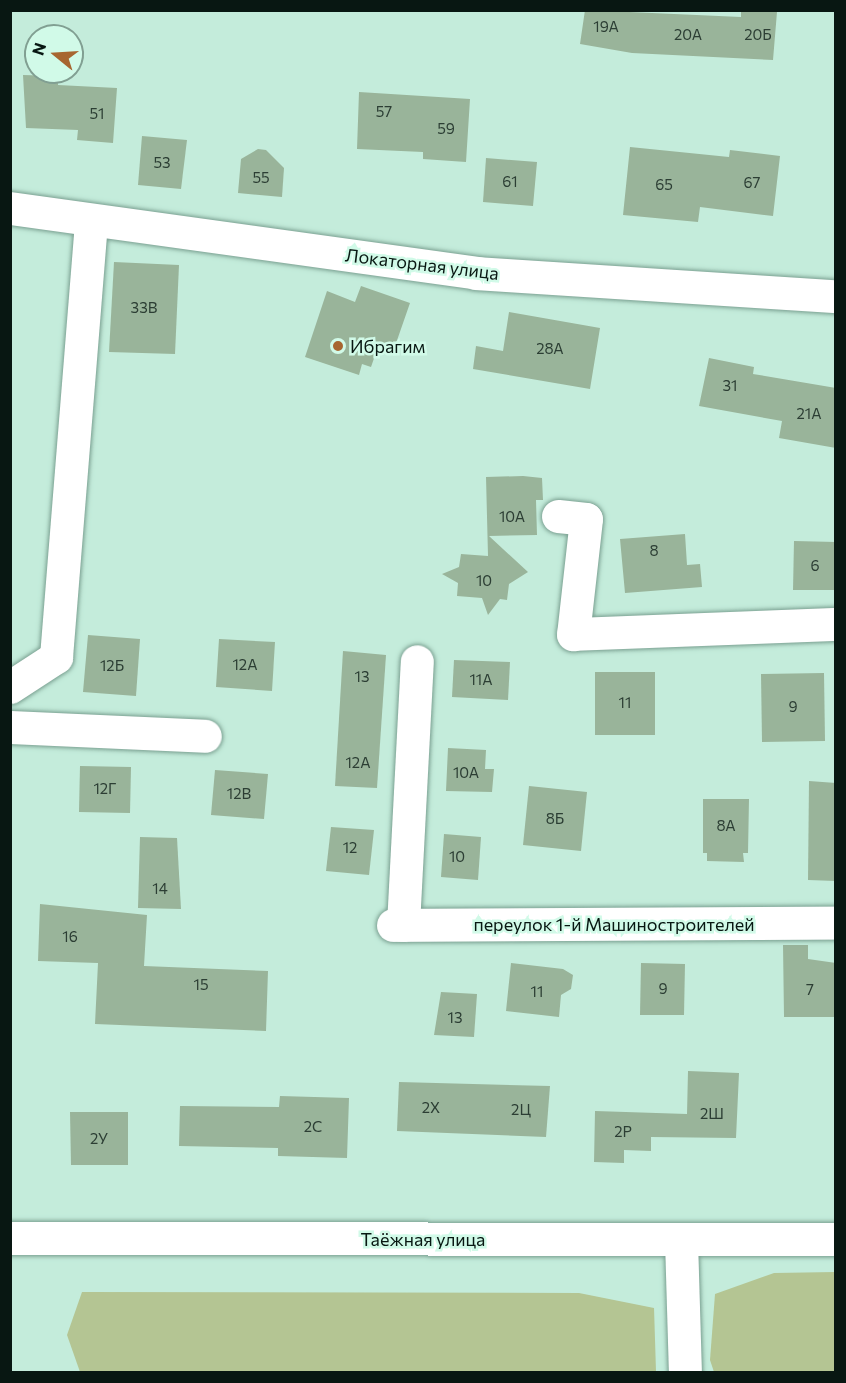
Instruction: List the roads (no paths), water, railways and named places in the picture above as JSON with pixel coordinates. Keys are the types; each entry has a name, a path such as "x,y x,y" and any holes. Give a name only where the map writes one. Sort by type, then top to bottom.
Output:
{"street":[{"name":"Локаторная улица","path":"10,208 476,273 836,296"},
{"path":"10,687 56,657 91,220"},
{"path":"558,516 586,519 573,634 836,624"},
{"name":"переулок 1-й Машиностроителей","path":"417,661 398,925 836,923"},
{"path":"10,727 205,736"},
{"name":"Таёжная улица","path":"10,1238 836,1239"},
{"path":"681,1240 685,1372"}],"place":[{"name":"Ибрагим","path":"338,346"}]}
